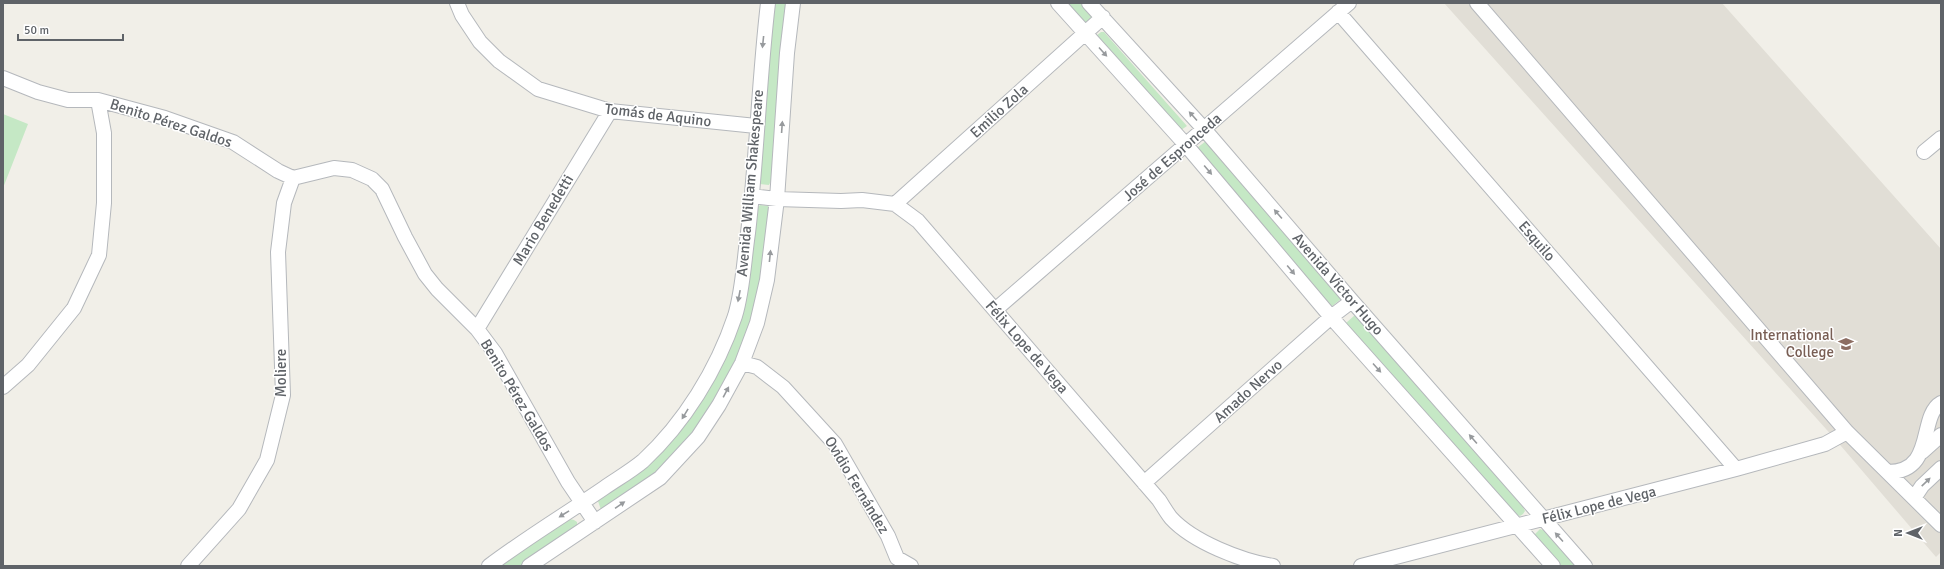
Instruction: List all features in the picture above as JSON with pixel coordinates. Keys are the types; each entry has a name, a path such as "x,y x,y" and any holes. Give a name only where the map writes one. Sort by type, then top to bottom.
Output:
{"street":[{"name":"Tomás de Aquino","path":"457,3 462,15 480,42 499,61 538,89 610,111 756,126"},
{"name":"Avenida William Shakespeare","path":"489,566 534,533 582,503 641,462 681,419 720,354 735,315 743,274 752,196 756,126 768,3"},
{"name":"Avenida William Shakespeare","path":"529,566 660,478 698,437 720,405 742,363 757,323 768,280 777,199 787,53 793,3"},
{"name":"Avenida Víctor Hugo","path":"1058,3 1186,145 1331,317 1553,566"},
{"name":"Avenida Víctor Hugo","path":"1089,3 1204,129 1352,301 1585,566"},
{"name":"José de Espronceda","path":"995,310 1349,3"},
{"path":"1477,3 1841,436 1888,472 1938,522"},
{"name":"Esquilo","path":"1338,12 1736,469"},
{"name":"Emilio Zola","path":"895,204 1103,17"},
{"name":"Benito Pérez Galdos","path":"3,78 38,92 68,100 98,100 165,118 233,142 278,171 293,178 334,168 352,170 372,179 382,189 405,237 426,274 437,289 477,329 496,353 568,482 594,522"},
{"path":"3,387 28,365 74,308 99,255 104,203 104,133 98,100"},
{"name":"Mario Benedetti","path":"477,329 610,111"},
{"path":"1924,152 1941,138"},
{"name":"Moliere","path":"188,566 239,509 267,460 283,395 278,252 284,203 293,178"},
{"name":"Félix Lope de Vega","path":"752,196 777,199 862,200 895,204 918,221 1144,483 1170,518 1182,528 1228,553 1253,563 1273,566"},
{"name":"Amado Nervo","path":"1144,483 1331,317 1352,301"},
{"name":"Ovidio Fernández","path":"742,363 757,367 783,387 835,444 888,536 896,562 911,566"},
{"path":"1922,452 1929,422 1937,405 1941,403"},
{"path":"1888,472 1901,470 1912,463 1941,434"},
{"name":"Félix Lope de Vega","path":"1361,566 1517,524 1543,520 1736,469 1825,444 1841,436"},
{"path":"1914,498 1922,486 1941,468"}],"shaded area":[{"name":"International College","path":"1444,3 1722,3 1941,249 1941,552 1936,557 1835,439"}],"green space":[{"path":"775,3 787,3 781,49 771,181 769,185 760,184 759,180 769,50"},
{"path":"1064,3 1080,3 1091,16 1091,19 1086,25"},
{"path":"1101,32 1104,32 1187,126 1181,130 1096,36"},
{"path":"3,114 28,124 3,188"},
{"path":"1206,141 1341,299 1331,307 1197,148"},
{"path":"760,205 768,206 770,209 761,279 752,321 737,360 693,434 655,475 601,510 598,501 647,466 725,358 757,208"},
{"path":"1355,315 1523,507 1525,511 1523,514 1520,516 1515,514 1346,323"},
{"path":"570,519 577,522 577,530 521,566 498,566"},
{"path":"1540,529 1545,531 1576,566 1560,566 1535,538 1535,534"}],"place":[{"name":"International College","path":"1846,344"}]}
